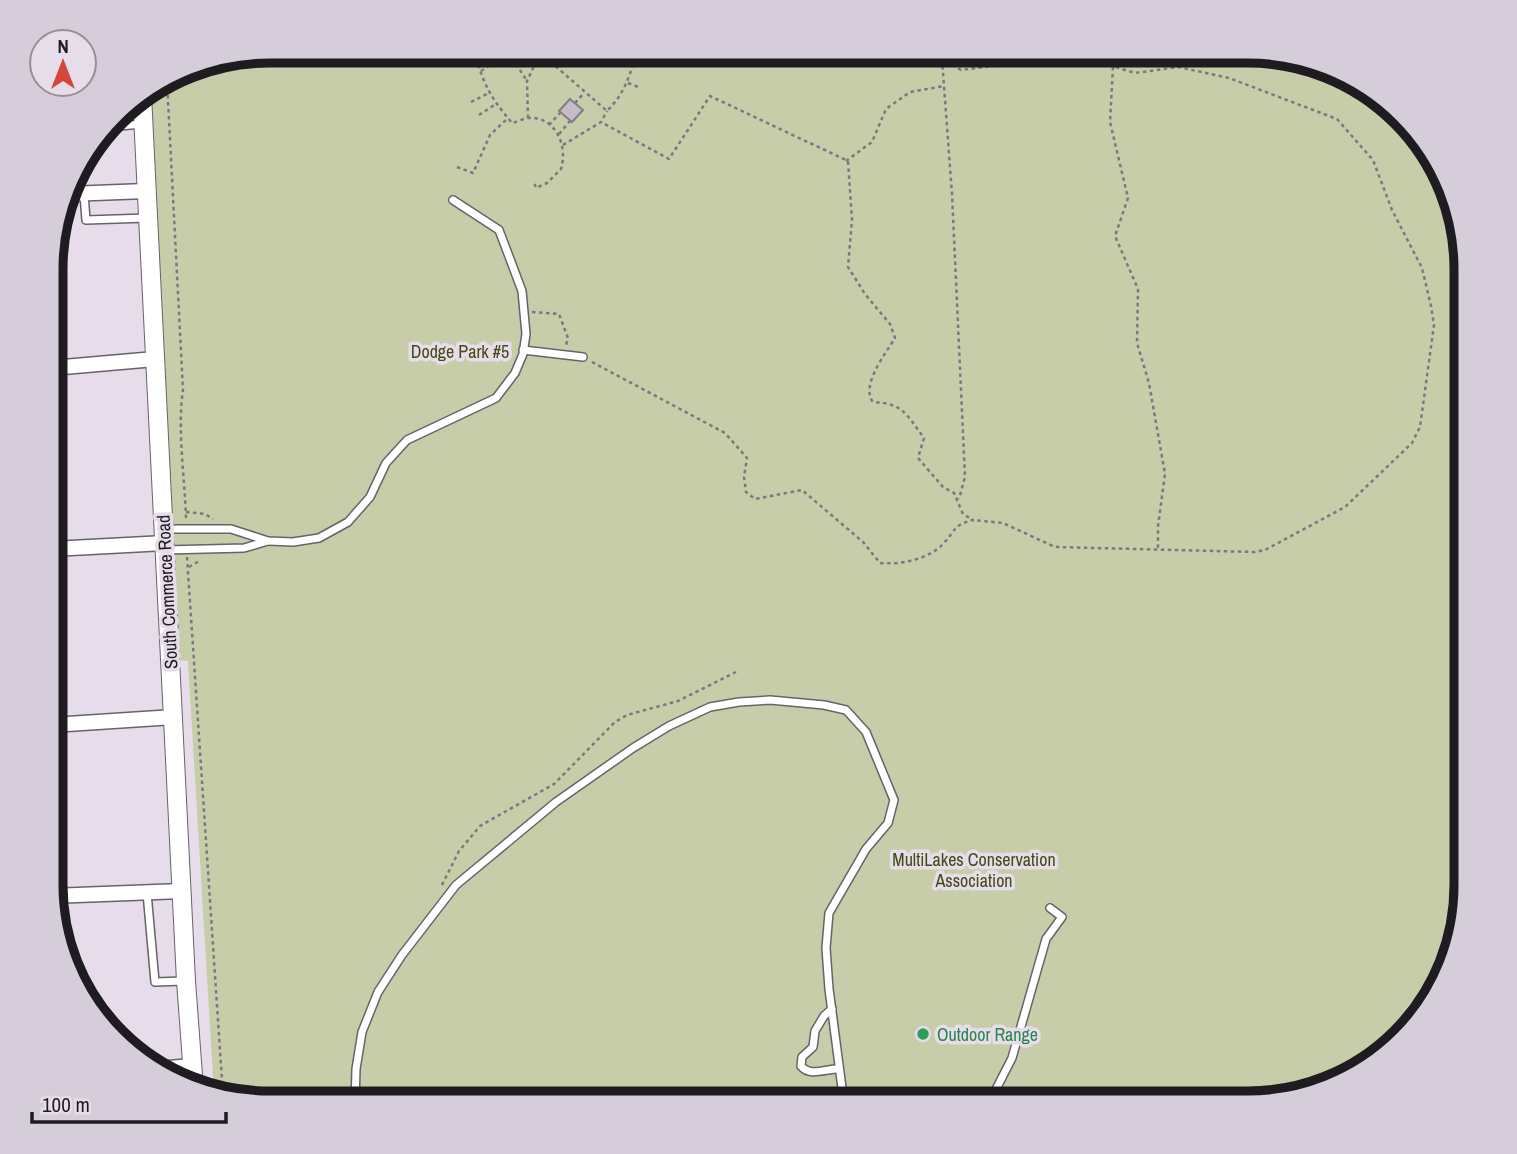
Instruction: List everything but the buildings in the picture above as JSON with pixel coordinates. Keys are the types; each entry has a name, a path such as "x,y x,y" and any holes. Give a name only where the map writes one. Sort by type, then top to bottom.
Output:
{"street":[{"name":"South Commerce Road","path":"142,106 193,1076"},
{"path":"77,194 146,191"},
{"path":"63,367 155,359"},
{"path":"63,548 165,541"},
{"path":"63,723 174,717"},
{"path":"63,896 182,891"},
{"path":"174,1068 192,1066"}],"lane":[{"path":"121,126 143,124"},
{"path":"84,194 86,220 148,218"},
{"path":"165,541 216,527 268,541 293,542 319,538 348,522 370,497 386,463 407,440 496,398 515,373 523,350 526,334 522,291 499,230 453,200"},
{"path":"523,350 583,357"},
{"path":"165,541 244,548 268,541"},
{"path":"355,1091 362,1032 378,992 402,955 456,885 556,802 632,748 669,726 710,707 770,700 824,705 845,710 866,732 894,800 888,823 866,849 829,913 826,948 842,1091"},
{"path":"147,892 155,982 186,981"},
{"path":"995,1091 1012,1058 1046,939 1062,917 1050,908"},
{"path":"832,1009 815,1031 813,1046 802,1057 801,1066 811,1072 838,1069"}],"path":[{"path":"478,63 489,93 512,123 528,118 539,120 559,134 563,145 563,163 556,177 536,188 534,182"},
{"path":"480,72 493,63"},
{"path":"515,63 536,63"},
{"path":"515,63 527,81"},
{"path":"528,118 527,81 536,63"},
{"path":"552,63 607,111"},
{"path":"563,145 601,122 607,111 618,101 628,82 633,63"},
{"path":"942,63 952,194 965,477 958,500"},
{"path":"949,63 961,70 1008,63"},
{"path":"583,357 727,435 747,458 744,477 746,492 754,499 802,490 863,542 880,563 929,555 944,543 958,523 973,520 1003,523 1055,547 1255,552 1265,550 1345,507 1417,436 1434,325 1422,268 1392,209 1373,160 1337,119 1230,78 1178,67 1140,73 1101,63"},
{"path":"1113,67 1110,122 1128,198 1115,236 1138,289 1137,343 1150,383 1165,474 1158,527 1158,550"},
{"path":"628,82 641,88"},
{"path":"846,161 873,142 886,109 910,92 944,86"},
{"path":"167,90 183,390 179,414 186,514 205,514 214,520 216,527"},
{"path":"575,103 585,92"},
{"path":"471,102 489,93"},
{"path":"601,122 669,159 710,96 846,161"},
{"path":"479,115 496,104"},
{"path":"549,125 560,113"},
{"path":"457,167 473,173 490,135 508,118"},
{"path":"559,134 570,121"},
{"path":"846,161 852,220 848,267 864,294 890,324 895,338 867,390 869,398 873,402 887,402 900,407 908,416 924,438 918,458 943,487 954,493 963,513 973,520"},
{"path":"525,312 559,314 568,338 564,355"},
{"path":"187,559 222,1085"},
{"path":"441,889 459,851 480,826 554,784 615,722 627,715 678,701 736,672"}],"green space":[{"name":"Dodge Park #5","path":"269,63 1262,63 1289,67 1339,84 1384,114 1412,143 1433,178 1443,203 1452,242 1454,269 1454,899 1447,939 1438,964 1412,1011 1374,1049 1339,1070 1314,1080 1262,1091 255,1091 213,1083 188,661 173,660 147,102 178,84 203,74 242,65"}],"place":[{"name":"Outdoor Range","path":"923,1034"}],"park label":[{"name":"MultiLakes Conservation Association","path":"974,869"}]}
